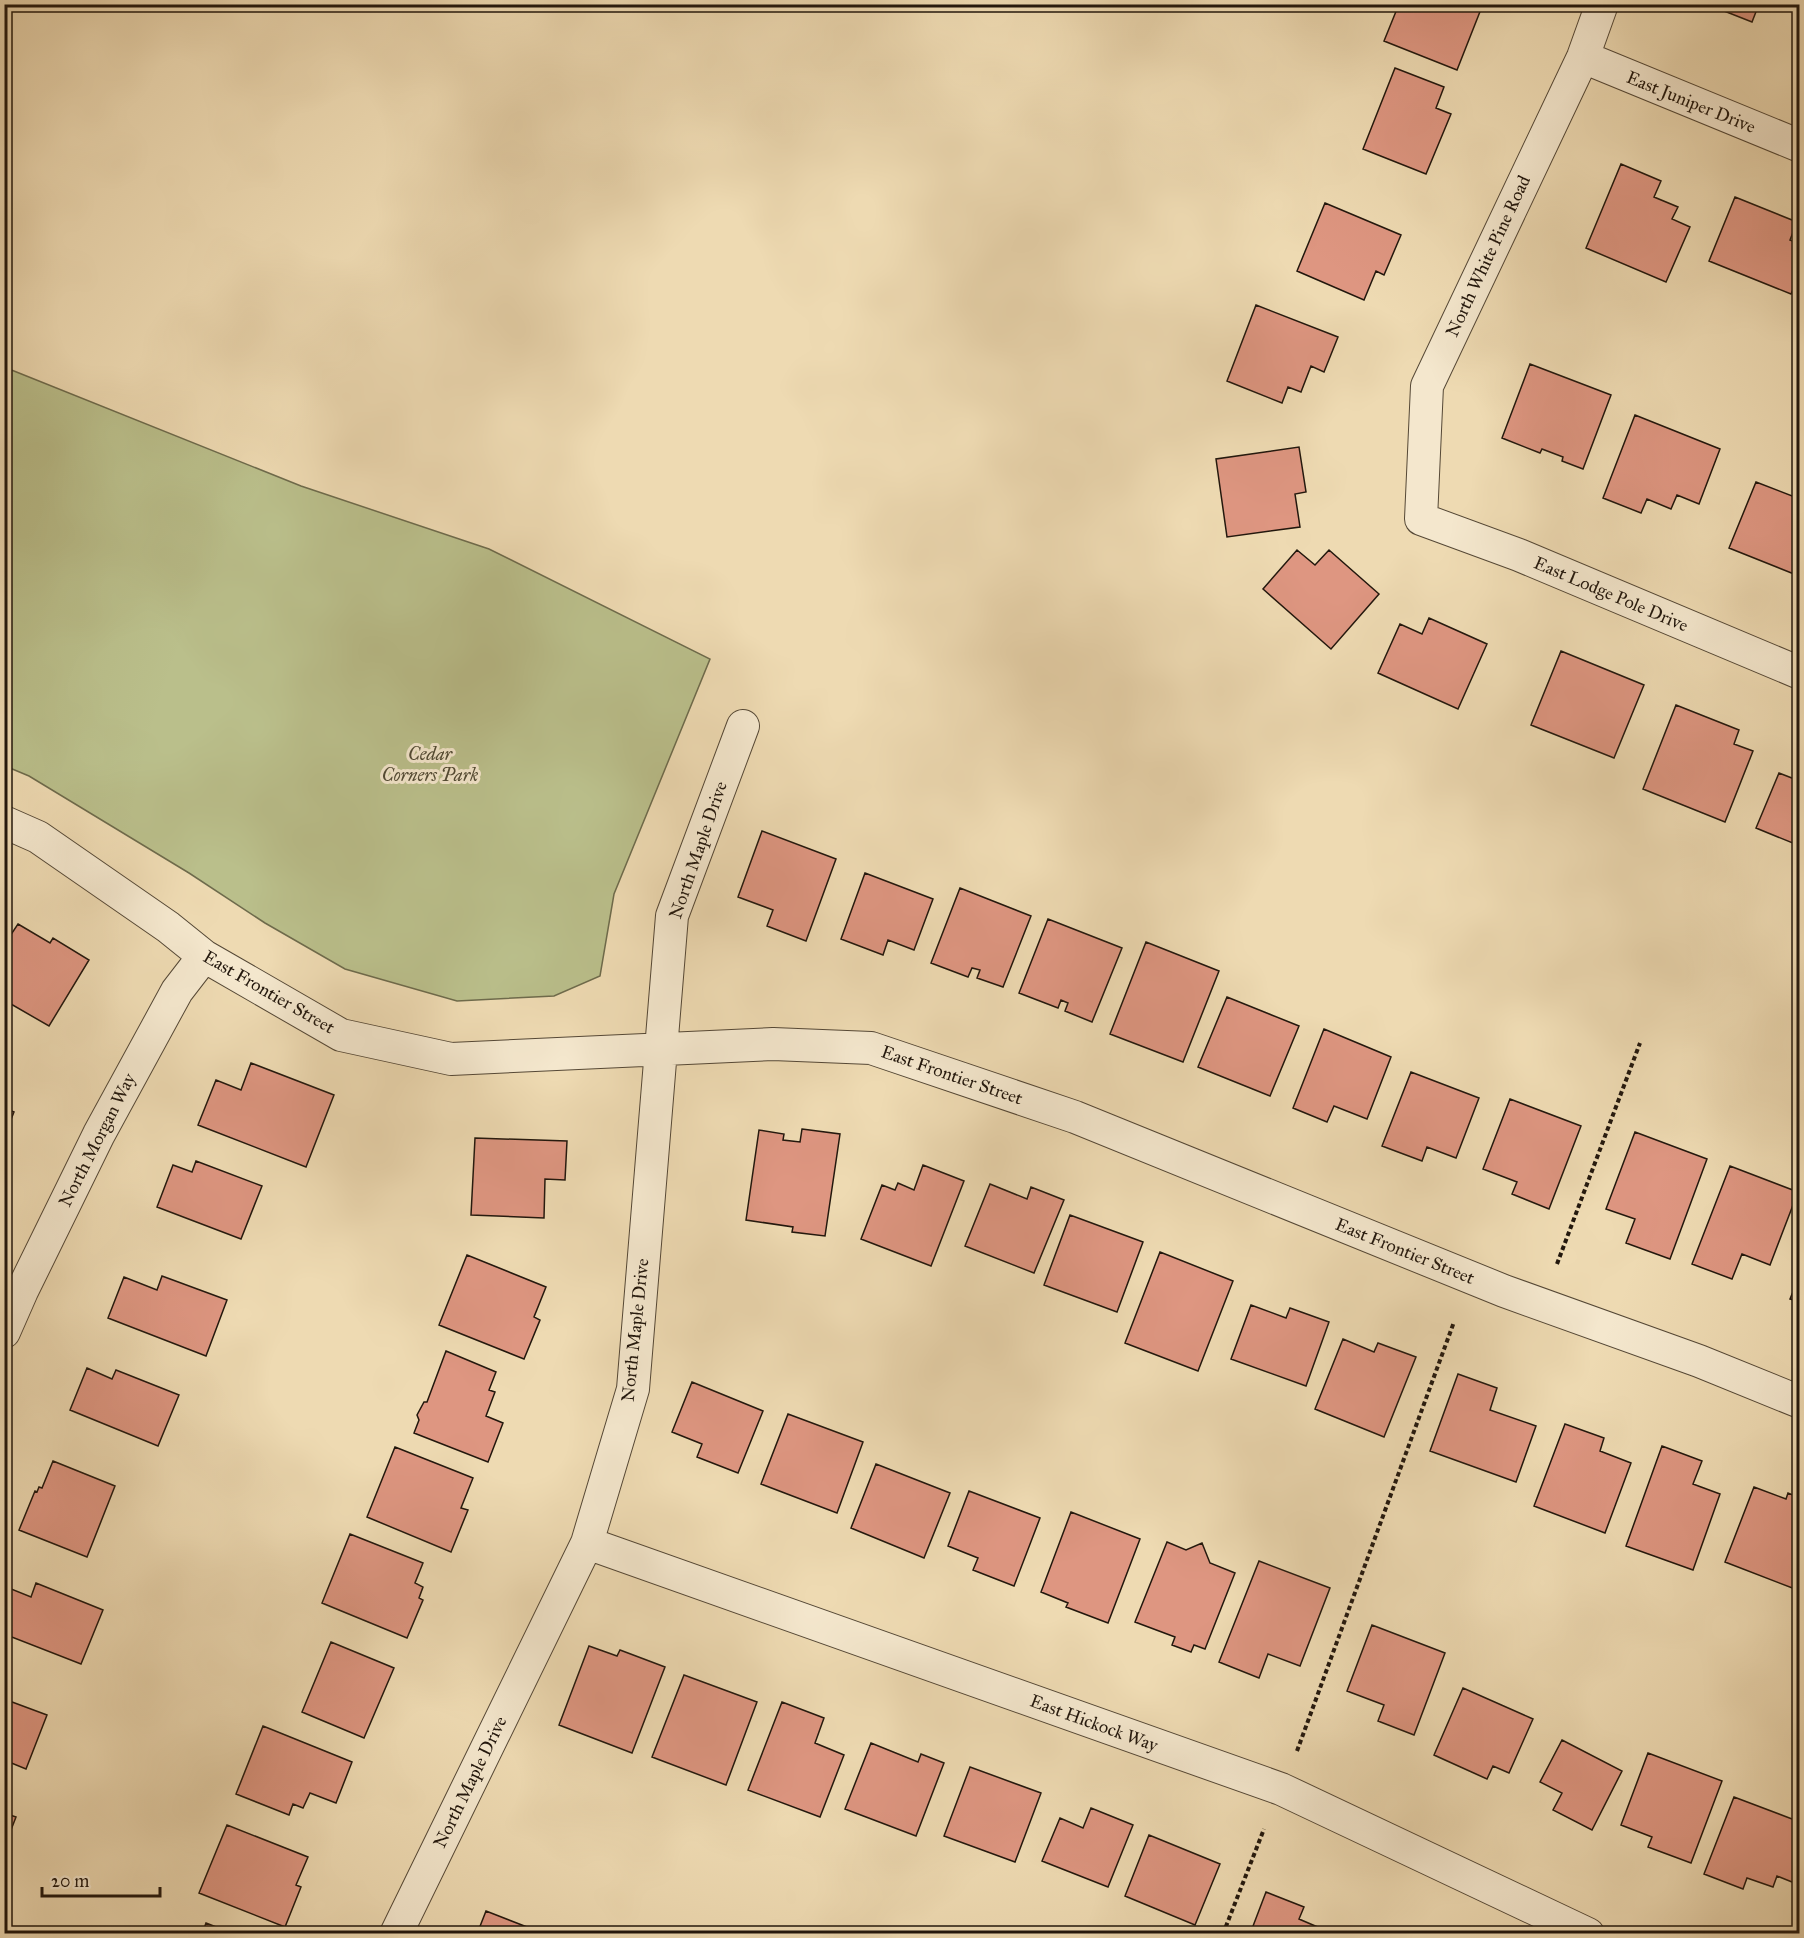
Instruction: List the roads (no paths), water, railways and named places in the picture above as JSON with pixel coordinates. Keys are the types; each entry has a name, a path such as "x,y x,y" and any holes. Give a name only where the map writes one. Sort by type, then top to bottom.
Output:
{"street":[{"name":"North White Pine Road","path":"1421,519 1427,386 1583,57 1602,4"},
{"name":"East Juniper Drive","path":"1583,57 1800,146"},
{"name":"East Lodge Pole Drive","path":"1421,519 1519,555 1800,673"},
{"name":"North Maple Drive","path":"396,1934 587,1543 633,1389 672,916 743,726"},
{"name":"East Frontier Street","path":"4,822 38,837 168,927 204,956 341,1035 451,1059 772,1044 871,1048 1075,1117 1493,1286 1698,1361 1800,1402"},
{"name":"North Morgan Way","path":"4,1332 13,1287 177,991 204,956"},
{"name":"East Hickock Way","path":"587,1543 1281,1789 1588,1934"}],"park label":[{"name":"Cedar Corners Park","path":"430,764"}]}
